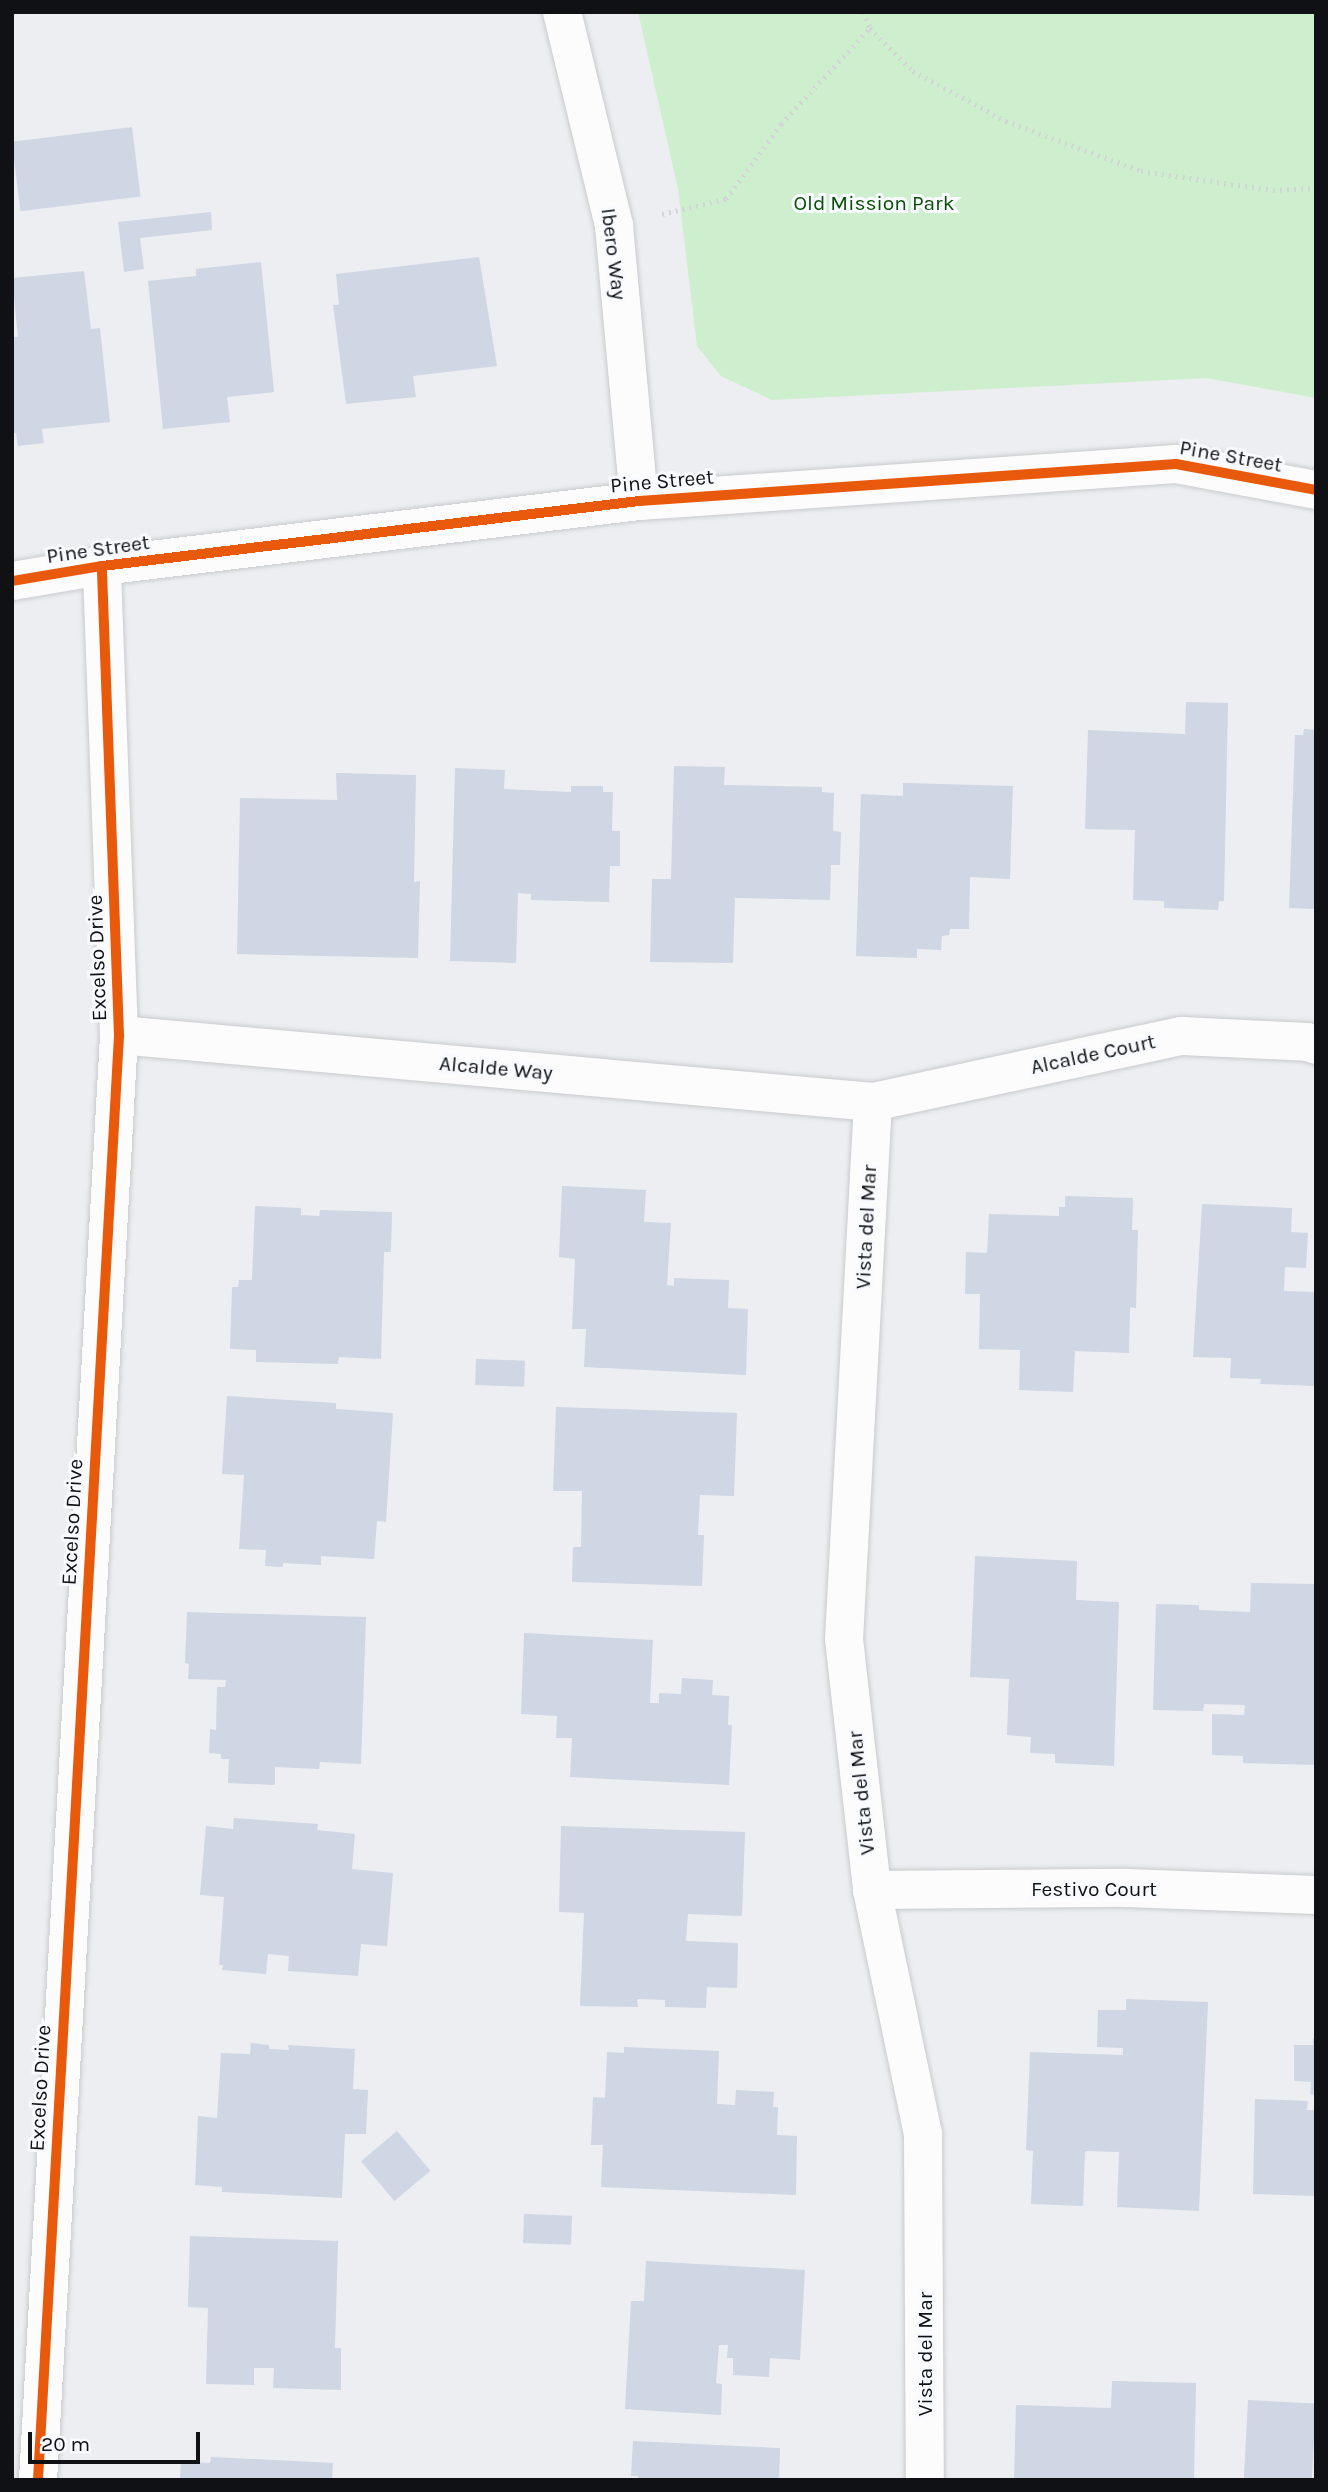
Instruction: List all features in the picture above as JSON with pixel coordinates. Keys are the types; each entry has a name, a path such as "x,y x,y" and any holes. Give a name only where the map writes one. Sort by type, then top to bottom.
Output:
{"street":[{"name":"Ibero Way","path":"562,12 614,226 639,501"},
{"name":"Pine Street","path":"12,581 103,566 639,501 1176,464 1316,490"},
{"name":"Excelso Drive","path":"38,2480 119,1035 103,566"},
{"name":"Alcalde Way","path":"119,1035 873,1102"},
{"name":"Alcalde Court","path":"873,1102 1182,1035 1307,1042 1316,1045"},
{"name":"Vista del Mar","path":"873,1102 844,1639 872,1890 923,2135 925,2480"},
{"name":"Festivo Court","path":"872,1890 1126,1888 1316,1895"}],"path":[{"path":"863,12 870,28 913,71 1006,121 1141,171 1273,190 1316,188"},
{"path":"614,226 726,199 781,124 870,28"}],"green space":[{"name":"Old Mission Park","path":"638,12 1316,12 1316,398 1207,378 772,400 721,376 697,346 678,189"}],"building":[{"path":"132,127 141,196 20,211 12,142"},
{"path":"211,212 212,230 140,238 144,269 124,272 118,222"},
{"path":"479,257 497,366 413,376 416,397 346,404 333,305 339,305 336,274"},
{"path":"261,262 274,392 227,397 230,422 163,429 148,281 196,276 196,269"},
{"path":"84,271 91,329 100,328 110,422 42,429 44,443 18,446 16,433 12,434 12,337 18,337 12,278"},
{"path":"1186,702 1228,703 1224,901 1219,901 1218,910 1164,908 1164,901 1133,900 1135,830 1085,829 1088,730 1185,734"},
{"path":"1304,729 1316,730 1316,909 1289,908 1295,735 1303,735"},
{"path":"674,766 725,767 724,785 822,787 822,792 834,793 833,831 841,832 840,865 831,865 830,900 735,898 733,963 650,962 652,879 671,879"},
{"path":"455,768 505,770 504,789 571,792 571,786 603,786 603,792 613,792 612,831 620,831 620,866 610,866 609,902 531,900 531,894 518,893 516,963 450,961"},
{"path":"336,773 416,775 414,882 420,881 418,958 237,954 240,798 337,800"},
{"path":"903,783 1013,786 1010,879 970,877 969,929 950,929 949,935 942,936 941,950 917,949 917,958 856,956 861,794 903,796"},
{"path":"562,1186 646,1190 644,1222 671,1223 667,1285 674,1286 674,1278 729,1280 728,1308 748,1309 746,1375 584,1367 586,1329 572,1329 575,1259 559,1257"},
{"path":"1065,1196 1133,1198 1132,1230 1138,1230 1136,1308 1130,1307 1129,1353 1075,1351 1073,1392 1019,1390 1020,1350 979,1349 980,1294 965,1294 966,1252 987,1253 989,1214 1059,1216 1059,1207 1065,1207"},
{"path":"1202,1204 1292,1208 1291,1232 1308,1233 1306,1268 1285,1267 1284,1291 1316,1292 1316,1386 1260,1384 1261,1379 1230,1378 1231,1358 1193,1357"},
{"path":"255,1206 301,1208 301,1215 319,1216 320,1210 392,1212 391,1252 384,1252 381,1359 339,1357 338,1364 256,1362 256,1350 230,1349 232,1287 238,1287 239,1280 252,1280"},
{"path":"476,1359 525,1361 524,1387 475,1385"},
{"path":"227,1396 336,1403 336,1409 393,1413 386,1522 377,1521 374,1559 321,1556 321,1565 283,1563 283,1567 265,1566 266,1550 239,1549 244,1475 222,1474"},
{"path":"556,1407 737,1413 734,1496 700,1495 698,1535 704,1535 702,1586 572,1582 573,1547 581,1547 582,1491 553,1491"},
{"path":"975,1556 1077,1561 1076,1600 1119,1602 1114,1766 1055,1763 1055,1754 1030,1753 1031,1737 1007,1735 1009,1679 970,1677"},
{"path":"1251,1583 1316,1584 1316,1765 1243,1763 1243,1756 1212,1755 1212,1714 1244,1715 1245,1705 1204,1704 1203,1711 1153,1710 1156,1604 1199,1605 1199,1610 1250,1612"},
{"path":"187,1612 366,1617 361,1764 320,1762 319,1769 275,1767 275,1785 228,1783 229,1759 221,1759 221,1754 209,1753 210,1729 216,1730 217,1687 225,1687 226,1680 188,1679 189,1664 185,1663"},
{"path":"524,1633 653,1640 650,1703 659,1703 659,1693 681,1694 682,1678 713,1680 712,1695 729,1696 728,1725 732,1725 729,1785 570,1777 572,1738 556,1738 557,1716 521,1714"},
{"path":"234,1818 318,1824 317,1830 355,1834 352,1869 393,1873 387,1946 361,1944 358,1976 288,1971 289,1956 268,1954 266,1974 222,1970 223,1965 219,1965 224,1897 200,1895 206,1826 233,1829"},
{"path":"561,1826 745,1832 742,1916 688,1914 686,1941 738,1943 737,1988 707,1987 706,2008 665,2007 665,2000 637,1999 638,2007 580,2006 584,1913 559,1912"},
{"path":"1126,1999 1208,2002 1199,2211 1117,2207 1119,2152 1085,2151 1083,2206 1031,2204 1033,2151 1026,2150 1030,2052 1123,2055 1123,2048 1097,2047 1098,2010 1126,2010"},
{"path":"1313,2038 1316,2038 1316,2095 1310,2094 1311,2082 1294,2081 1294,2045 1313,2045"},
{"path":"251,2043 269,2045 269,2049 289,2050 288,2045 355,2049 353,2089 368,2090 366,2134 345,2134 342,2198 222,2192 222,2187 195,2185 198,2116 217,2118 221,2053 250,2054"},
{"path":"624,2047 719,2051 717,2104 735,2105 736,2090 774,2092 773,2107 778,2107 777,2135 797,2136 796,2195 601,2187 603,2145 591,2145 593,2097 605,2098 607,2052 624,2053"},
{"path":"1255,2099 1308,2101 1307,2110 1316,2110 1316,2196 1253,2194"},
{"path":"397,2131 430,2171 394,2201 361,2161"},
{"path":"524,2214 572,2216 571,2245 523,2243"},
{"path":"190,2236 338,2241 335,2348 341,2348 341,2390 273,2388 274,2368 254,2368 254,2385 206,2384 208,2308 188,2307"},
{"path":"646,2261 805,2270 800,2360 770,2358 769,2377 733,2375 733,2358 727,2358 728,2345 719,2345 716,2383 722,2384 721,2415 625,2409 631,2301 644,2301"},
{"path":"1112,2381 1196,2383 1194,2480 1014,2480 1016,2405 1111,2408"},
{"path":"1248,2400 1316,2404 1312,2480 1244,2480"},
{"path":"633,2441 780,2448 779,2480 638,2480 638,2476 631,2476"},
{"path":"211,2457 333,2463 332,2480 180,2480 181,2461 210,2463"}],"cycle path":[{"path":"12,581 102,566 639,501 1176,464 1316,490"},
{"path":"38,2480 119,1035 102,566"}]}
